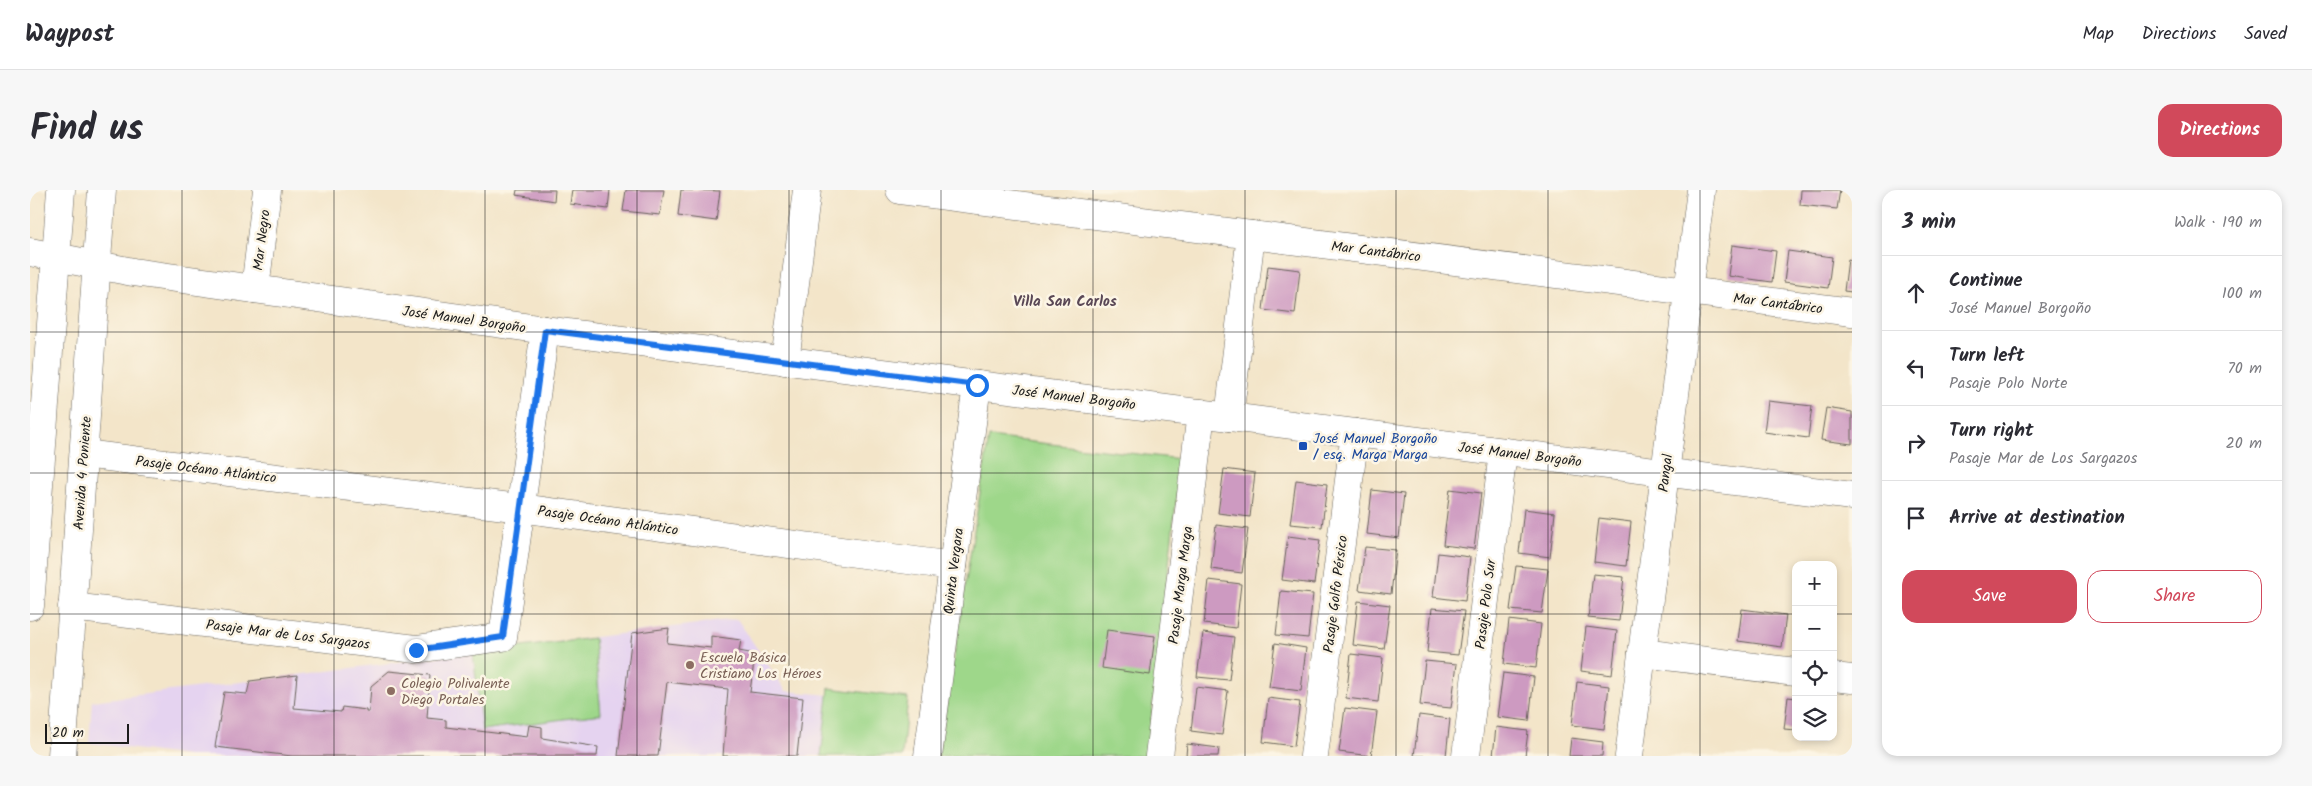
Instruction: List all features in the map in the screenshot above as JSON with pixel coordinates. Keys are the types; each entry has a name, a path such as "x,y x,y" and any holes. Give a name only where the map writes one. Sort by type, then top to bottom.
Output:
{"street":[{"path":"30,606 62,190"},
{"name":"Avenida 4 Poniente","path":"62,756 102,190"},
{"name":"Mar Negro","path":"255,289 267,190"},
{"path":"785,361 807,190"},
{"name":"Mar Cantábrico","path":"900,190 1852,312"},
{"name":"Pangal","path":"1628,756 1701,190"},
{"path":"1229,417 1251,235"},
{"name":"José Manuel Borgoño","path":"30,252 96,265 545,330 1852,496"},
{"path":"520,508 545,330"},
{"name":"Quinta Vergara","path":"928,756 977,385"},
{"name":"Pasaje Marga Marga","path":"1159,756 1201,413"},
{"name":"Pasaje Golfo Pérsico","path":"1314,756 1355,433"},
{"name":"Pasaje Polo Sur","path":"1466,756 1504,452"},
{"name":"Pasaje Océano Atlántico","path":"84,454 520,508 953,566"},
{"name":"Pasaje Mar de Los Sargazos","path":"72,607 416,650 503,637 520,508"},
{"path":"1642,653 1792,672"},
{"path":"1837,677 1852,679"}],"shaded area":[{"name":"Colegio Polivalente Diego Portales","path":"737,619 786,691 829,695 829,688 908,698 902,756 188,756 89,743 92,701"}],"green space":[{"path":"989,437 1181,459 1147,756 938,756"},
{"path":"594,638 601,714 482,730 473,653"},
{"path":"829,688 908,698 902,756 821,756"}],"building":[{"path":"517,190 555,190 554,201 516,195"},
{"path":"572,190 610,190 608,209 570,204"},
{"path":"626,190 664,190 660,215 623,211"},
{"path":"681,190 720,191 716,221 678,216"},
{"path":"1801,190 1840,190 1837,209 1800,205"},
{"path":"1732,245 1776,251 1772,282 1728,276"},
{"path":"1788,251 1832,257 1828,288 1784,282"},
{"path":"1848,259 1852,260 1852,292 1844,291"},
{"path":"1268,266 1300,270 1295,314 1263,310"},
{"path":"1768,401 1812,406 1808,438 1764,432"},
{"path":"1826,408 1852,412 1852,444 1821,440"},
{"path":"1224,469 1255,473 1250,517 1218,513"},
{"path":"1296,480 1327,484 1322,527 1290,524"},
{"path":"1450,489 1481,493 1474,549 1443,545"},
{"path":"1372,490 1404,494 1399,538 1367,534"},
{"path":"1524,509 1555,513 1550,557 1519,553"},
{"path":"1599,518 1631,522 1626,566 1594,562"},
{"path":"1216,525 1248,529 1242,573 1211,569"},
{"path":"1288,536 1320,540 1314,584 1282,580"},
{"path":"1365,547 1396,550 1391,594 1359,590"},
{"path":"1438,553 1470,557 1465,601 1433,597"},
{"path":"1516,566 1548,569 1542,613 1510,610"},
{"path":"1593,574 1624,577 1619,621 1588,618"},
{"path":"1209,580 1241,584 1236,628 1204,624"},
{"path":"1281,591 1313,594 1308,638 1276,635"},
{"path":"1358,601 1390,605 1384,649 1353,645"},
{"path":"1432,608 1464,611 1458,655 1427,652"},
{"path":"1742,609 1786,615 1782,647 1738,641"},
{"path":"1509,620 1541,624 1536,668 1504,664"},
{"path":"1586,627 1617,631 1612,675 1581,671"},
{"path":"669,628 667,643 711,648 711,636 741,640 739,651 755,654 750,692 803,698 797,756 723,756 728,689 667,682 658,756 618,756 632,633"},
{"path":"1107,630 1155,636 1150,675 1102,668"},
{"path":"1203,633 1234,637 1229,680 1197,677"},
{"path":"1275,643 1306,648 1301,691 1269,687"},
{"path":"1351,654 1383,658 1378,702 1346,698"},
{"path":"1425,661 1457,664 1451,708 1420,705"},
{"path":"389,671 430,675 427,718 446,720 446,727 527,737 529,725 542,727 542,738 598,747 597,756 292,756 215,747 224,692 247,694 250,681 297,675 294,708 341,712 342,707 369,712 371,686"},
{"path":"1503,673 1534,677 1529,721 1497,717"},
{"path":"1577,682 1609,686 1604,729 1572,725"},
{"path":"1196,687 1228,691 1222,735 1191,731"},
{"path":"1788,697 1792,698 1792,730 1784,729"},
{"path":"1268,698 1300,702 1294,746 1263,742"},
{"path":"1345,708 1377,712 1371,756 1339,752"},
{"path":"1419,715 1450,719 1446,756 1414,756"},
{"path":"1496,727 1528,731 1525,756 1493,756"},
{"path":"1571,738 1603,742 1602,756 1569,756"},
{"path":"1187,744 1219,748 1218,756 1186,756"}],"place":[{"name":"José Manuel Borgoño / esq. Marga Marga","path":"1303,446"},
{"name":"Escuela Básica Cristiano Los Héroes","path":"690,665"},
{"name":"Colegio Polivalente Diego Portales","path":"391,691"}],"district":[{"name":"Villa San Carlos","path":"1065,301"}],"route":[{"path":"416,650 503,637 545,330 977,385"}]}
